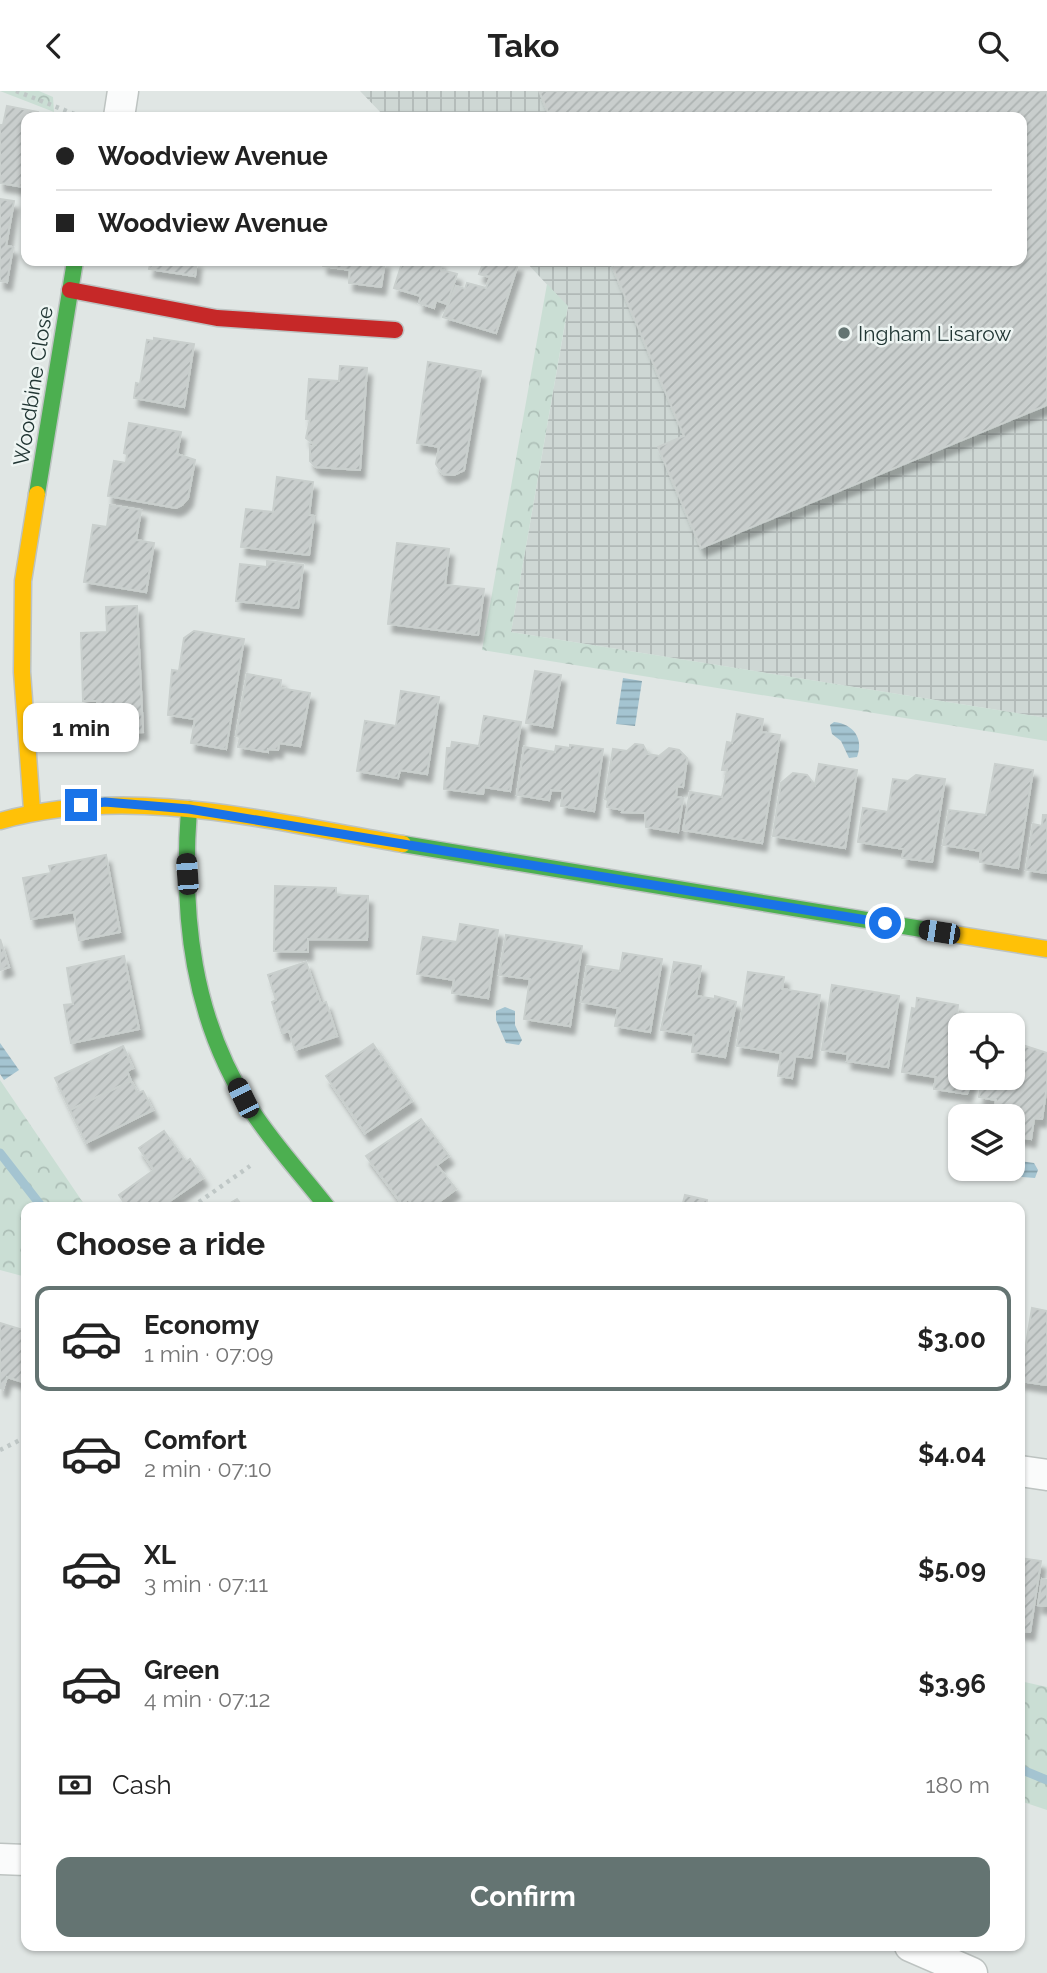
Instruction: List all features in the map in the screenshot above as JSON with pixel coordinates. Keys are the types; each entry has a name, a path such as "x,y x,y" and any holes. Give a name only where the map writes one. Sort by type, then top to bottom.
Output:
{"street":[{"path":"121,112 123,91"},
{"name":"Woodbine Close","path":"32,810 22,672 23,581 74,266"},
{"path":"70,290 217,318 395,330"},
{"path":"0,821 32,810 105,802 189,809 1047,950"},
{"path":"189,809 185,847 193,956 209,1030 243,1098 323,1202"},
{"path":"1025,1472 1047,1475"},
{"path":"0,1859 21,1860"},
{"path":"919,1951 956,1970"}],"path":[{"path":"16,91 69,112"},
{"path":"199,1202 279,1145"},
{"path":"0,1450 21,1440"}],"shaded area":[{"path":"360,91 1047,91 1047,718 511,632 568,307 530,266 1027,266 1027,112 380,112"}],"green space":[{"path":"0,91 39,91 53,97 54,112"},
{"path":"547,284 568,306 511,632 1047,718 1047,741 482,650"},
{"path":"0,1080 83,1202 21,1202 21,1276 0,1270"},
{"path":"1025,1682 1047,1687 1047,1810 1025,1803"}],"water":[{"path":"623,678 642,681 635,726 616,724"},
{"path":"834,722 847,726 856,733 859,744 857,757 849,758 841,741 832,734 830,725"},
{"path":"505,1007 515,1011 515,1025 522,1040 519,1045 506,1043 496,1020 496,1011"},
{"path":"0,1043 19,1070 4,1080 0,1074"},
{"path":"1025,1162 1034,1163 1038,1170 1035,1178 1025,1177"}],"building":[{"name":"Ingham Lisarow","path":"539,91 1047,91 1047,405 701,548 658,447 684,436 612,266 1027,266 1027,112 548,112"},
{"path":"7,106 38,112 21,112 21,186 0,183 0,125 3,125"},
{"path":"0,199 14,201 6,246 13,247 7,282 0,281"},
{"path":"150,266 196,266 195,276 149,269"},
{"path":"323,266 384,266 381,287 349,283 350,270"},
{"path":"401,266 441,266 441,270 457,274 447,304 436,300 434,308 419,303 421,296 394,288"},
{"path":"482,266 517,266 496,333 443,317 456,286 465,289 467,283 486,288 490,277 479,274"},
{"path":"154,338 194,344 184,407 134,398 136,383 140,384 147,340 154,341"},
{"path":"428,362 481,371 464,470 454,475 443,474 436,464 439,447 417,443"},
{"path":"340,366 367,368 360,470 316,467 310,461 310,447 315,445 306,438 310,419 306,419 309,379 339,381"},
{"path":"129,423 181,432 177,454 195,460 188,498 182,505 176,508 108,496 114,461 126,463 127,454 124,453"},
{"path":"277,477 313,482 309,515 314,516 309,555 241,547 246,509 273,512"},
{"path":"110,505 141,510 136,540 154,543 146,592 84,582 93,525 107,527"},
{"path":"397,543 449,549 445,585 484,589 478,635 388,624"},
{"path":"267,561 303,565 298,608 236,601 240,564 267,567"},
{"path":"137,606 143,732 108,733 107,718 97,712 97,701 83,701 81,633 107,632 106,607"},
{"path":"194,631 244,639 226,749 191,743 195,719 168,715 172,670 179,671 184,638"},
{"path":"535,671 561,675 552,727 526,723"},
{"path":"247,674 281,680 280,688 310,693 300,746 279,743 278,750 268,749 268,752 238,747 240,737 236,736"},
{"path":"401,691 439,697 427,774 400,770 398,778 357,771 365,721 396,726"},
{"path":"737,714 763,719 761,732 780,735 762,843 683,830 690,792 722,797 727,770 722,770 727,742 732,743"},
{"path":"484,716 521,722 510,791 484,787 483,794 444,789 447,748 451,748 452,742 479,746"},
{"path":"635,744 643,745 648,754 659,756 669,748 679,750 687,758 683,787 677,786 676,797 683,798 678,832 646,827 645,813 622,812 623,810 607,807 608,800 605,799 613,749 627,751"},
{"path":"570,745 603,749 594,811 561,806 563,791 551,790 549,800 517,795 524,747 555,752 556,746 570,748"},
{"path":"819,764 857,770 845,848 773,836 781,783 793,773 807,775 815,785"},
{"path":"995,764 1033,770 1018,868 980,862 981,851 943,845 949,810 986,815"},
{"path":"916,775 945,779 932,862 902,858 904,849 858,842 863,808 888,812 893,779 908,781"},
{"path":"1043,815 1047,815 1047,873 1026,870 1033,824 1042,826"},
{"path":"106,855 120,932 79,940 74,912 31,919 23,878 51,873 49,866"},
{"path":"275,886 336,888 336,895 368,896 367,940 308,939 308,952 274,951"},
{"path":"460,924 498,930 488,998 452,993 454,980 417,974 423,937 457,942"},
{"path":"506,935 582,946 570,1026 524,1019 530,979 499,975"},
{"path":"0,939 9,967 0,970"},
{"path":"623,953 662,959 650,1032 615,1026 618,1008 581,1002 587,966 620,971"},
{"path":"124,956 139,1029 71,1043 64,1005 73,1004 67,968"},
{"path":"306,962 321,1004 326,1002 337,1036 295,1050 289,1031 282,1033 272,1002 276,1000 268,975"},
{"path":"674,962 701,966 696,996 715,999 715,996 736,1002 725,1057 692,1052 694,1035 661,1030"},
{"path":"748,972 784,977 782,989 820,995 811,1058 795,1056 792,1078 778,1076 781,1053 737,1046"},
{"path":"832,985 899,996 888,1067 847,1061 848,1054 822,1050"},
{"path":"917,998 958,1005 957,1013 948,1013 948,1090 968,1090 967,1094 934,1089 936,1077 902,1072 912,1008 916,1009"},
{"path":"373,1044 412,1101 365,1133 326,1076"},
{"path":"123,1046 133,1068 127,1071 131,1081 70,1110 55,1078"},
{"path":"1025,1046 1047,1053 1047,1085 1042,1119 1034,1118 1031,1139 1025,1138 1025,1104 996,1104 996,1100 979,1097 980,1090 1025,1090"},
{"path":"131,1081 138,1093 143,1091 153,1110 86,1143 70,1110"},
{"path":"421,1119 449,1156 437,1165 456,1189 439,1202 410,1202 408,1199 400,1202 366,1156"},
{"path":"164,1131 186,1162 190,1159 203,1178 168,1202 124,1202 119,1195 154,1170 139,1148"},
{"path":"685,1195 707,1200 707,1202 683,1202"},
{"path":"1032,1308 1047,1311 1047,1385 1025,1382 1025,1351"},
{"path":"0,1323 21,1329 21,1381 7,1377 3,1389 0,1388"},
{"path":"1025,1559 1041,1561 1030,1632 1025,1632"},
{"path":"1042,1579 1047,1580 1047,1606 1038,1605"}],"waterway":[{"path":"0,1153 38,1202"},
{"path":"1025,1771 1047,1780"}],"traffic: fast":[{"path":"37,494 74,266"},
{"path":"189,809 187,888 190,927 195,966 216,1040 252,1111 323,1202"},
{"path":"403,844 934,931"}],"traffic: slow":[{"path":"32,810 22,672 23,581 37,494"},
{"path":"0,821 50,810 151,806 252,817 403,844"},
{"path":"934,931 1047,949"}],"traffic: jam":[{"path":"70,290 217,318 395,330"}],"place":[{"name":"Ingham Lisarow","path":"844,333"}],"route":[{"path":"81,805 105,802 189,809 885,923"}]}
